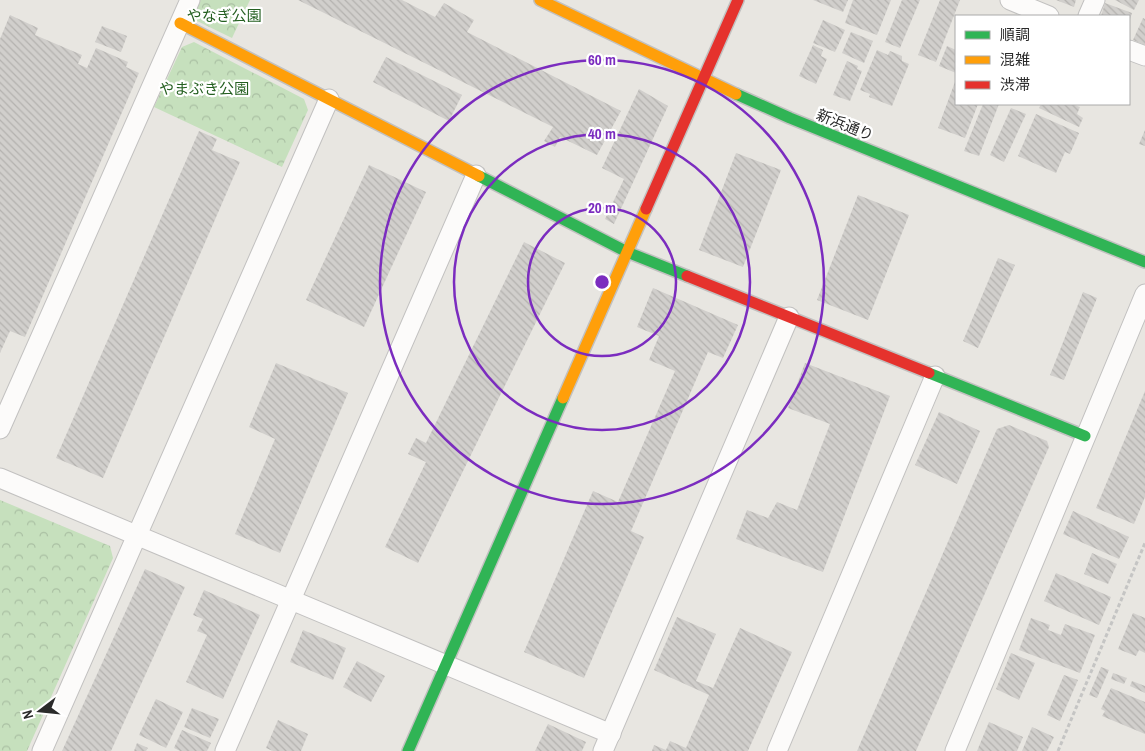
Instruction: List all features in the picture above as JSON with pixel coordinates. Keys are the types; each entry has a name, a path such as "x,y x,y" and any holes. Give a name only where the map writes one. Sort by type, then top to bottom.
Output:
{"street":[{"path":"0,429 190,0"},
{"name":"新浜通り","path":"540,0 703,79 790,118 1145,262"},
{"path":"408,751 738,0"},
{"path":"1010,0 1046,15"},
{"path":"1088,15 1095,0"},
{"path":"180,23 627,252 1085,436"},
{"path":"1130,50 1145,56"},
{"path":"42,751 328,99"},
{"path":"225,751 476,175"},
{"path":"955,751 1145,294"},
{"path":"0,478 446,666 607,742 789,317"},
{"path":"777,751 935,376"}],"path":[{"path":"1058,751 1145,543"}],"green space":[{"name":"やなぎ公園","path":"199,0 250,0 232,38 197,21 195,9"},
{"name":"やまぶき公園","path":"194,42 304,99 308,110 282,167 154,107 182,47"},
{"path":"0,500 110,546 113,558 27,751 0,751"}],"building":[{"path":"298,0 402,0 435,17 444,3 474,20 467,32 621,111 597,155 560,137 555,147 544,141 553,127"},
{"path":"813,0 848,0 843,12"},
{"path":"853,0 891,0 877,35 845,23"},
{"path":"902,0 920,0 900,48 885,42"},
{"path":"940,0 960,0 936,62 918,55"},
{"path":"1056,0 1076,0 1074,7"},
{"path":"1115,0 1139,0 1134,10"},
{"path":"1105,3 1132,13 1130,19 1130,15 1101,15"},
{"path":"10,15 38,28 35,35 82,55 78,64 87,68 96,48 128,62 126,67 139,73 25,337 10,331 0,353 0,39"},
{"path":"1143,18 1145,19 1145,45 1133,40"},
{"path":"823,20 845,30 835,52 813,43"},
{"path":"102,26 127,36 121,52 95,42"},
{"path":"851,32 873,41 864,63 842,53"},
{"path":"813,45 823,50 821,56 827,59 816,84 799,76"},
{"path":"947,46 955,50 955,73 939,66"},
{"path":"877,50 888,55 890,51 902,56 902,61 909,64 892,106 869,97 870,94 860,90"},
{"path":"386,57 462,95 449,121 373,82"},
{"path":"847,61 858,66 857,69 862,71 850,101 833,95"},
{"path":"955,82 955,105 978,105 965,138 938,128"},
{"path":"639,89 668,106 614,224 605,219 624,179 602,168"},
{"path":"983,105 999,105 979,156 964,151"},
{"path":"1040,105 1075,105 1080,107 1077,114 1083,118 1079,127 1039,108"},
{"path":"1011,108 1026,114 1004,162 990,155"},
{"path":"1036,114 1079,133 1070,154 1065,152 1056,173 1018,156"},
{"path":"1145,130 1145,146 1139,144"},
{"path":"199,131 217,139 212,150 240,162 103,478 56,458"},
{"path":"736,153 781,170 743,267 699,250"},
{"path":"369,165 426,192 364,327 306,300"},
{"path":"858,195 909,215 868,320 817,300"},
{"path":"524,242 565,263 418,563 385,547 426,462 408,454 416,438 426,443"},
{"path":"998,258 1015,265 978,348 963,341"},
{"path":"653,288 738,325 723,358 708,352 631,531 644,537 584,678 524,652 593,491 618,502 675,371 649,360 659,336 637,327"},
{"path":"1083,292 1097,298 1064,380 1050,375"},
{"path":"276,363 348,393 280,553 235,534 275,439 249,427"},
{"path":"805,363 890,396 823,572 736,539 747,510 768,518 777,502 797,510 830,424 788,408"},
{"path":"1145,391 1145,497 1134,524 1096,508"},
{"path":"939,412 980,431 957,484 915,465"},
{"path":"1009,425 1047,441 1049,447 916,751 857,751 997,429"},
{"path":"1073,511 1129,537 1119,559 1063,534"},
{"path":"1092,553 1117,564 1108,584 1084,574"},
{"path":"145,569 185,587 111,751 62,751"},
{"path":"1056,573 1111,597 1099,625 1044,601"},
{"path":"204,590 260,615 223,699 186,682 207,635 197,631 203,619 193,615"},
{"path":"1133,613 1145,618 1145,653 1139,650 1136,656 1118,649"},
{"path":"677,617 716,634 696,681 713,688 740,628 792,652 748,751 652,751 654,745 666,750 670,741 686,748 709,695 654,670"},
{"path":"1031,618 1050,625 1048,630 1061,635 1065,624 1095,635 1080,673 1019,650"},
{"path":"303,630 346,648 333,680 290,662"},
{"path":"1011,653 1035,663 1019,700 996,689"},
{"path":"357,661 385,676 371,702 343,687"},
{"path":"1101,667 1109,670 1097,698 1089,695"},
{"path":"1113,673 1127,678 1124,684 1111,679"},
{"path":"1064,675 1078,680 1060,721 1047,715"},
{"path":"1132,681 1145,686 1145,693 1130,686"},
{"path":"1111,688 1145,702 1145,734 1102,716 1105,711 1101,709"},
{"path":"156,699 183,712 166,748 139,735"},
{"path":"192,708 219,719 210,738 184,727"},
{"path":"278,720 308,734 301,751 273,751 266,748"},
{"path":"989,722 1023,737 1017,751 977,751"},
{"path":"548,724 586,742 582,751 535,751"},
{"path":"1032,727 1054,737 1047,751 1022,751"},
{"path":"182,730 211,743 207,751 180,751 174,748"},
{"path":"137,743 148,748 146,751 134,751"}],"traffic: fast":[{"path":"736,94 790,118 1145,262"},
{"path":"479,176 627,252 687,276"},
{"path":"929,373 1085,436"},
{"path":"408,751 563,398"}],"traffic: slow":[{"path":"540,0 736,94"},
{"path":"180,23 479,176"},
{"path":"563,398 646,209"}],"traffic: jam":[{"path":"646,209 738,0"},
{"path":"687,276 929,373"}]}
